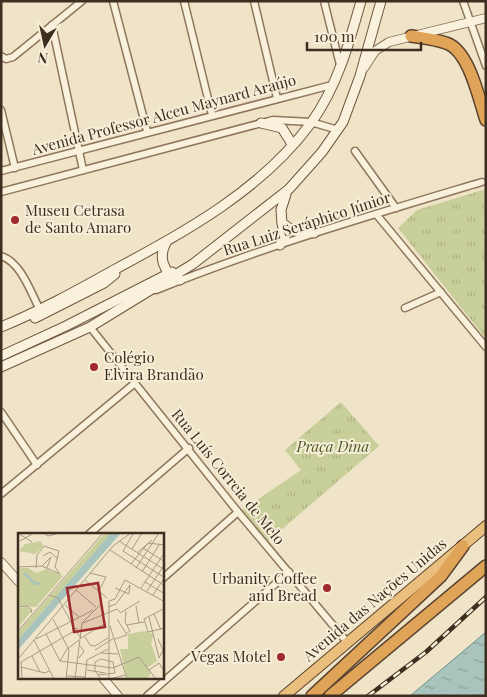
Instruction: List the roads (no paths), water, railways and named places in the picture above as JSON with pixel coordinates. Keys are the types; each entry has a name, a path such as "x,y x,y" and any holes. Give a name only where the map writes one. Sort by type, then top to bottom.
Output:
{"highway":[{"path":"411,36 445,42 458,51 467,67 486,120"},
{"name":"Avenida das Nações Unidas","path":"284,696 486,526"},
{"path":"312,696 442,576 463,546"},
{"path":"330,696 486,566"}],"main road":[{"path":"1,327 40,310 209,216 264,172 311,122 341,67 361,1"},
{"path":"1,367 90,326 173,277 194,264 289,189 322,152 338,130 360,76 381,1"},
{"path":"261,123 282,128 292,144"},
{"path":"280,245 285,237 282,223 282,202 289,189"},
{"path":"282,223 293,231 314,233"},
{"path":"167,240 161,254 173,277"},
{"path":"1,334 66,304 104,283 131,261"},
{"path":"1,356 173,277"}],"street":[{"path":"1,56 6,59 13,57 82,1"},
{"path":"113,1 147,131"},
{"path":"184,1 212,115"},
{"path":"254,1 277,98"},
{"path":"324,1 341,67"},
{"path":"464,1 486,66"},
{"path":"360,76 368,60 379,48 389,42 486,18"},
{"path":"52,25 83,170"},
{"name":"Avenida Professor Alceu Maynard Araújo","path":"1,171 147,131 332,84"},
{"path":"1,110 15,168"},
{"path":"1,192 261,123 289,119 311,122 338,130"},
{"path":"355,151 396,208"},
{"name":"Rua Luiz Seráphico Júnior","path":"173,277 482,182"},
{"path":"376,214 486,347"},
{"path":"1,256 8,258 18,269 40,310"},
{"path":"405,308 441,292"},
{"name":"Rua Luís Correia de Melo","path":"90,326 238,512 347,642"},
{"path":"1,494 136,382"},
{"path":"1,412 37,465"},
{"path":"90,533 188,448"},
{"path":"164,577 238,512"},
{"path":"2,566 18,581"},
{"path":"147,696 289,572"},
{"path":"105,680 118,696"}],"water":[{"path":"486,632 486,696 410,696"}],"railway":[{"path":"368,696 426,652 486,597"}],"place":[{"name":"Museu Cetrasa de Santo Amaro","path":"15,220"},
{"name":"Colégio Elvira Brandão","path":"94,367"},
{"name":"Urbanity Coffee and Bread","path":"327,588"},
{"name":"Vegas Motel","path":"281,657"}],"park label":[{"name":"Praça Dina","path":"333,447"}]}
